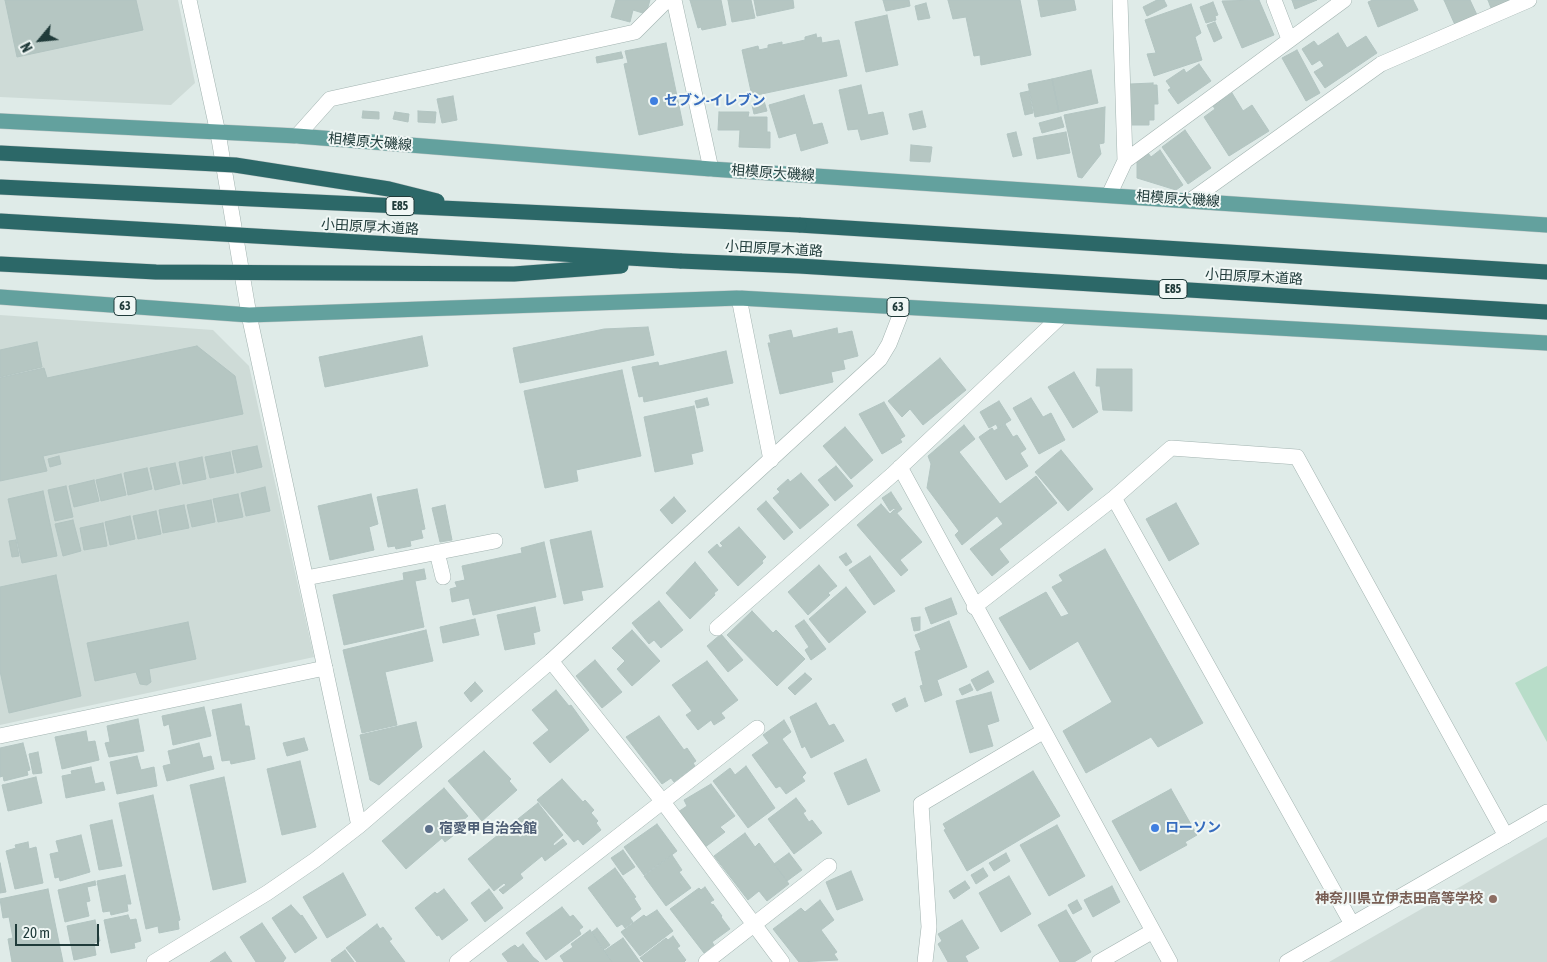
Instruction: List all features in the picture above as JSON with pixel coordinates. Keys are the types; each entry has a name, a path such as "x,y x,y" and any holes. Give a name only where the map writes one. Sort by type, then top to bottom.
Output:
{"highway":[{"path":"0,152 235,165 389,189 474,209"},
{"name":"小田原厚木道路","path":"0,187 799,225 1547,272"},
{"name":"小田原厚木道路","path":"0,221 680,261 799,266 1547,312"},
{"path":"0,264 156,272 514,274 680,261"}],"main road":[{"name":"相模原大磯線","path":"0,121 297,136 710,169 1547,225"},
{"name":"63","path":"0,297 249,315 739,298 1547,344"}],"street":[{"path":"189,0 218,133 249,315 359,826"},
{"path":"297,136 330,99 635,32 666,0"},
{"path":"674,0 710,169"},
{"path":"1109,195 1124,161 1120,0"},
{"path":"1274,0 1289,39"},
{"path":"1124,161 1344,0"},
{"path":"1192,200 1381,64 1529,0"},
{"path":"739,298 771,460"},
{"path":"154,962 267,893 359,826 551,661 880,359 890,344 903,308"},
{"path":"717,628 900,467 1060,317"},
{"path":"974,606 1114,498 1171,448 1297,457 1506,836"},
{"path":"900,467 974,606 1044,730 1170,962"},
{"path":"1114,498 1352,924"},
{"path":"306,578 495,541"},
{"path":"437,552 443,577"},
{"path":"551,661 663,802 782,962"},
{"path":"0,736 325,668"},
{"path":"457,962 757,728"},
{"path":"925,962 929,927 921,804 1044,730"},
{"path":"1287,962 1547,812"},
{"path":"706,962 829,866"},
{"path":"1099,962 1153,932"}],"shaded area":[{"path":"0,0 178,0 195,83 171,105 0,97"},
{"path":"0,315 213,330 249,366 314,657 0,725"},
{"name":"神奈川県立伊志田高等学校","path":"1547,837 1547,962 1329,962"}],"green space":[{"path":"1547,666 1547,742 1515,683"}],"building":[{"path":"5,0 136,0 143,30 17,57"},
{"path":"616,0 650,0 646,14 633,10 630,22 611,17"},
{"path":"690,0 721,0 726,25 702,30 701,27 698,28"},
{"path":"728,0 751,0 755,18 732,22"},
{"path":"754,0 793,0 794,8 757,16"},
{"path":"883,0 909,0 910,6 886,11"},
{"path":"948,0 1020,0 1031,55 981,65 980,55 974,56 966,17 953,19"},
{"path":"1038,0 1074,0 1076,10 1041,17"},
{"path":"1157,0 1164,0 1167,6 1147,16 1143,7"},
{"path":"1259,0 1274,35 1242,48 1222,1"},
{"path":"1292,0 1317,0 1295,9"},
{"path":"1373,0 1413,0 1418,10 1378,27 1368,2"},
{"path":"1444,0 1470,0 1477,15 1455,25"},
{"path":"1488,0 1511,0 1491,8"},
{"path":"1213,2 1218,15 1215,16 1216,20 1206,23 1200,7"},
{"path":"926,3 930,18 918,20 915,6"},
{"path":"1191,4 1201,33 1195,37 1202,60 1154,76 1147,54 1156,53 1145,20"},
{"path":"887,15 898,65 866,72 855,22"},
{"path":"1215,22 1222,38 1214,42 1207,25"},
{"path":"1338,33 1347,48 1366,36 1377,53 1325,88 1314,72 1324,66 1320,60 1312,65 1302,49 1314,41 1318,46"},
{"path":"816,34 817,38 821,37 822,43 839,40 847,76 752,96 742,50 758,46 759,50 768,48 768,45 782,42 782,45 805,40 805,37"},
{"path":"666,43 683,125 639,135 624,64 628,63 625,51"},
{"path":"1297,50 1320,93 1306,101 1282,58"},
{"path":"621,52 623,58 597,63 596,57"},
{"path":"1199,64 1211,81 1178,104 1168,90 1171,88 1166,81 1184,69 1186,73"},
{"path":"1091,70 1098,103 1059,112 1052,79"},
{"path":"1052,79 1059,112 1035,117 1028,84"},
{"path":"1153,83 1153,85 1157,85 1158,104 1154,104 1154,120 1149,120 1149,125 1130,125 1130,84"},
{"path":"861,85 868,115 883,112 888,134 861,140 858,129 848,130 839,90"},
{"path":"1029,91 1033,113 1025,115 1020,93"},
{"path":"1232,93 1243,111 1252,105 1269,131 1229,156 1204,117 1215,109 1213,106"},
{"path":"804,95 813,125 822,123 828,143 801,151 796,133 779,138 769,105"},
{"path":"453,96 457,120 442,123 437,99"},
{"path":"764,101 767,111 754,114 752,105"},
{"path":"1105,107 1104,143 1099,144 1101,154 1082,178 1078,177 1064,115"},
{"path":"363,111 379,112 379,119 362,118"},
{"path":"418,111 436,112 435,123 418,122"},
{"path":"922,111 926,127 913,130 909,114"},
{"path":"395,112 409,114 408,122 393,119"},
{"path":"719,112 749,112 748,117 767,117 767,132 770,132 770,148 739,147 740,130 718,130"},
{"path":"1061,117 1064,127 1042,133 1039,123"},
{"path":"1185,130 1211,168 1188,184 1162,147"},
{"path":"1016,132 1022,155 1013,157 1007,134"},
{"path":"1066,132 1070,153 1037,159 1033,138"},
{"path":"911,145 932,147 930,162 910,161"},
{"path":"1160,150 1183,185 1176,190 1137,178 1137,161 1148,153 1151,157"},
{"path":"648,327 654,355 520,383 513,348 604,329"},
{"path":"837,328 838,334 852,331 858,356 843,360 845,369 831,372 833,382 780,394 768,343 771,343 769,335 791,330 793,338"},
{"path":"422,336 428,366 325,387 319,357"},
{"path":"37,342 42,367 0,377 0,350"},
{"path":"197,346 235,376 243,414 43,456 47,471 0,481 0,378 44,368 47,378"},
{"path":"726,351 733,383 644,402 643,396 639,397 632,367 658,362 659,366"},
{"path":"940,358 966,390 923,425 910,409 902,417 888,401"},
{"path":"1097,369 1132,369 1132,411 1103,410 1100,386 1096,386"},
{"path":"622,370 641,456 576,470 578,481 545,488 524,391"},
{"path":"1074,372 1098,412 1073,428 1048,387"},
{"path":"707,398 709,405 697,408 695,401"},
{"path":"1031,398 1043,417 1051,413 1065,440 1039,454 1013,408"},
{"path":"999,401 1011,420 998,428 996,424 989,428 980,412"},
{"path":"884,402 905,436 900,439 902,442 882,454 859,414"},
{"path":"694,406 703,451 691,454 693,464 655,472 644,417"},
{"path":"1005,424 1013,437 1017,435 1026,449 1020,453 1028,466 1006,480 979,437 992,428 994,431"},
{"path":"964,425 975,439 959,452 1000,504 1036,476 1057,503 999,549 1009,562 992,576 970,549 1003,524 997,516 962,545 955,535 959,531 927,488 931,464 928,456"},
{"path":"845,427 873,460 851,479 823,446"},
{"path":"257,446 262,467 237,473 232,451"},
{"path":"1061,450 1093,489 1068,511 1035,472"},
{"path":"230,452 234,473 210,478 205,457"},
{"path":"59,456 61,464 50,467 48,459"},
{"path":"202,457 206,479 183,484 179,462"},
{"path":"175,463 180,484 155,490 150,468"},
{"path":"836,466 853,486 835,501 818,480"},
{"path":"147,468 152,489 128,495 124,473"},
{"path":"801,473 829,505 800,529 773,498 780,492 777,489 788,479 790,482"},
{"path":"121,474 126,495 101,501 96,480"},
{"path":"94,480 99,501 74,507 69,486"},
{"path":"66,486 73,517 55,521 48,490"},
{"path":"265,487 270,511 246,516 241,493"},
{"path":"417,489 425,529 421,530 423,538 410,541 411,546 396,549 395,546 388,547 377,497"},
{"path":"43,491 57,556 22,563 8,499"},
{"path":"891,492 902,509 897,513 894,508 890,511 882,498"},
{"path":"238,494 243,517 218,522 213,499"},
{"path":"371,494 378,524 369,527 374,550 330,560 318,506"},
{"path":"674,497 686,511 672,524 660,510"},
{"path":"211,500 215,522 192,527 187,505"},
{"path":"766,501 793,532 784,540 757,509"},
{"path":"1176,503 1199,544 1169,561 1146,519"},
{"path":"881,504 890,514 894,510 922,542 900,560 908,570 901,576 857,525"},
{"path":"184,505 189,528 163,533 159,510"},
{"path":"445,505 452,540 440,542 432,508"},
{"path":"156,511 161,534 138,539 133,516"},
{"path":"130,516 135,539 110,545 105,522"},
{"path":"73,520 81,551 63,556 55,524"},
{"path":"103,523 107,546 84,550 80,528"},
{"path":"739,527 766,557 762,561 763,563 738,586 708,552 717,544 720,548 723,546 720,543"},
{"path":"591,531 603,587 581,591 583,600 564,604 550,540"},
{"path":"16,540 19,556 12,557 9,541"},
{"path":"544,542 556,597 473,615 469,598 452,602 450,589 457,587 455,582 465,580 462,566 522,553 521,548"},
{"path":"1105,549 1203,723 1158,747 1151,737 1086,773 1063,731 1112,702 1078,641 1030,670 999,618 1046,592 1061,617 1069,614 1052,587 1063,581 1059,575"},
{"path":"846,553 852,562 846,566 839,557"},
{"path":"870,556 895,591 874,605 849,570"},
{"path":"695,562 718,590 690,619 666,593"},
{"path":"819,565 837,586 808,615 788,592"},
{"path":"424,569 426,579 415,581 424,627 344,645 333,595 404,580 403,573"},
{"path":"56,575 81,696 9,713 0,671 0,587"},
{"path":"846,587 866,612 829,643 809,619"},
{"path":"951,598 957,614 931,624 925,608"},
{"path":"659,601 683,630 661,648 654,640 649,644 632,623"},
{"path":"535,607 540,631 533,633 535,644 505,650 497,615"},
{"path":"752,611 773,633 776,630 805,659 777,686 727,635"},
{"path":"920,617 920,630 914,631 911,618"},
{"path":"475,619 479,635 443,643 440,627"},
{"path":"804,620 826,649 811,660 805,650 809,647 795,626"},
{"path":"949,621 967,667 937,680 942,695 925,702 920,686 923,685 915,652 921,650 915,635"},
{"path":"188,622 196,659 149,669 151,682 147,685 140,684 136,672 95,681 87,643"},
{"path":"426,630 433,661 385,672 397,725 362,733 343,650"},
{"path":"632,630 660,661 632,686 617,669 625,661 612,648"},
{"path":"721,634 743,660 728,672 707,646"},
{"path":"595,660 622,692 602,708 576,676"},
{"path":"707,661 738,700 721,713 725,718 714,725 711,720 698,730 686,715 692,711 672,685"},
{"path":"988,671 994,682 977,691 971,680"},
{"path":"805,673 812,679 795,695 788,688"},
{"path":"475,682 483,691 471,702 464,693"},
{"path":"970,684 973,690 962,695 959,689"},
{"path":"556,690 569,706 571,705 589,730 550,763 533,743 549,730 532,710"},
{"path":"991,692 999,721 987,725 993,746 970,753 956,701"},
{"path":"905,698 908,706 896,712 892,704"},
{"path":"816,703 829,726 834,724 844,741 811,758 805,746 802,748 790,717"},
{"path":"241,704 245,726 249,726 255,759 231,764 230,760 222,761 212,710"},
{"path":"204,707 211,736 173,745 169,724 164,726 162,716"},
{"path":"659,716 684,750 687,748 696,761 693,763 695,766 674,782 671,778 662,784 626,737"},
{"path":"138,719 144,751 109,757 105,743 110,742 107,726"},
{"path":"784,720 791,732 782,739 806,773 802,777 805,781 786,794 780,786 776,788 752,755 769,743 763,735"},
{"path":"416,722 422,747 379,785 370,780 360,735"},
{"path":"86,731 88,742 95,741 99,760 62,769 55,737"},
{"path":"304,738 308,750 287,756 283,743"},
{"path":"23,743 30,770 27,771 28,775 4,781 3,776 0,777 0,748"},
{"path":"199,743 203,758 211,756 214,769 167,781 163,766 171,764 168,751"},
{"path":"484,751 511,779 509,781 517,790 482,821 448,781"},
{"path":"38,752 42,773 33,774 29,754"},
{"path":"137,756 141,770 154,767 157,786 117,794 110,762"},
{"path":"866,759 880,791 848,805 834,773"},
{"path":"300,761 316,827 282,835 267,769"},
{"path":"746,766 775,808 748,828 713,781 730,768 735,775"},
{"path":"91,767 95,784 103,782 105,790 66,798 62,776 72,774 71,771"},
{"path":"1033,771 1060,816 967,871 944,830 946,829 943,824"},
{"path":"36,777 42,803 8,811 2,785"},
{"path":"224,777 246,882 213,890 190,785"},
{"path":"562,779 583,802 585,800 594,810 591,813 598,821 596,823 601,830 583,845 578,839 574,842 537,800"},
{"path":"711,784 735,816 720,827 725,832 704,848 678,812 687,806 684,800"},
{"name":"宿愛甲自治会館","path":"444,788 468,816 460,823 464,828 456,834 452,830 454,835 445,842 442,838 406,869 382,841"},
{"name":"ローソン","path":"1171,789 1197,835 1185,842 1187,845 1140,871 1112,821"},
{"path":"153,795 180,920 178,921 179,929 159,933 158,926 146,929 119,803"},
{"path":"796,798 806,811 803,813 809,822 812,820 822,833 794,854 768,819"},
{"path":"538,803 563,835 553,844 554,846 563,839 567,844 545,861 542,856 520,874 523,878 503,894 499,890 506,885 504,883 494,891 468,859"},
{"path":"112,820 122,866 99,870 90,825"},
{"path":"657,824 677,851 644,875 624,847"},
{"path":"1057,825 1085,876 1049,896 1020,845"},
{"path":"745,833 755,847 759,843 789,884 767,901 759,891 748,900 714,856"},
{"path":"81,835 90,872 60,881 59,877 55,878 50,854 59,852 56,841"},
{"path":"28,842 29,849 36,847 43,883 15,889 6,851 16,848 15,845"},
{"path":"623,850 635,867 623,875 611,858"},
{"path":"789,853 802,870 787,881 774,864"},
{"path":"1006,853 1010,861 994,871 989,863"},
{"path":"672,855 682,870 679,872 691,888 666,906 644,876"},
{"path":"0,863 6,892 0,893"},
{"path":"615,868 636,897 634,898 641,909 630,918 633,922 625,928 622,924 617,927 588,888"},
{"path":"983,868 988,876 976,884 971,875"},
{"path":"851,871 863,900 837,910 826,882"},
{"path":"343,873 366,915 327,938 303,897"},
{"path":"125,875 131,904 127,904 128,911 111,915 110,911 103,912 97,881"},
{"path":"1009,876 1031,914 1001,932 979,893"},
{"path":"95,881 96,885 87,887 90,901 86,902 89,916 65,922 58,890"},
{"path":"965,881 970,888 954,899 949,891"},
{"path":"1112,886 1120,902 1093,917 1084,900"},
{"path":"705,887 714,900 710,902 730,929 712,942 714,945 704,953 670,909 699,888 701,890"},
{"path":"48,889 63,962 12,962 8,939 13,938 9,917 3,918 0,899"},
{"path":"444,889 468,920 442,940 415,908 435,892 437,894"},
{"path":"489,889 503,908 485,922 471,903"},
{"path":"820,900 834,920 821,930 837,952 834,954 838,960 799,962 773,929 801,908 805,912"},
{"path":"1077,900 1082,909 1073,914 1068,905"},
{"path":"291,905 302,915 317,938 295,953 272,918"},
{"path":"562,907 570,917 573,915 583,927 579,930 581,934 546,960 526,933"},
{"path":"657,910 673,931 640,956 621,932 644,915 646,917"},
{"path":"1066,910 1091,952 1074,962 1060,962 1038,925"},
{"path":"128,915 130,920 136,919 141,941 134,943 135,948 111,953 104,920"},
{"path":"95,920 100,941 94,943 96,955 74,960 67,926"},
{"path":"962,920 979,948 965,956 968,962 948,962 938,944 942,941 938,934"},
{"path":"262,923 286,958 283,962 256,962 240,937"},
{"path":"377,924 380,929 383,927 392,939 389,941 405,962 357,962 346,948"},
{"path":"597,928 610,945 603,950 592,932"},
{"path":"590,930 612,962 564,962 560,956 573,947 571,944"},
{"path":"673,936 680,946 677,948 686,960 684,962 644,962 640,958 666,938 668,940"},
{"path":"623,938 640,962 612,962 604,951"},
{"path":"523,944 539,962 508,962 502,954 515,945 518,948"},
{"path":"345,950 354,962 332,962 331,960"},
{"path":"225,952 232,962 210,962"}],"place":[{"name":"セブン-イレブン","path":"654,101"},
{"name":"ローソン","path":"1155,828"},
{"name":"宿愛甲自治会館","path":"429,829"},
{"name":"神奈川県立伊志田高等学校","path":"1493,899"}]}
